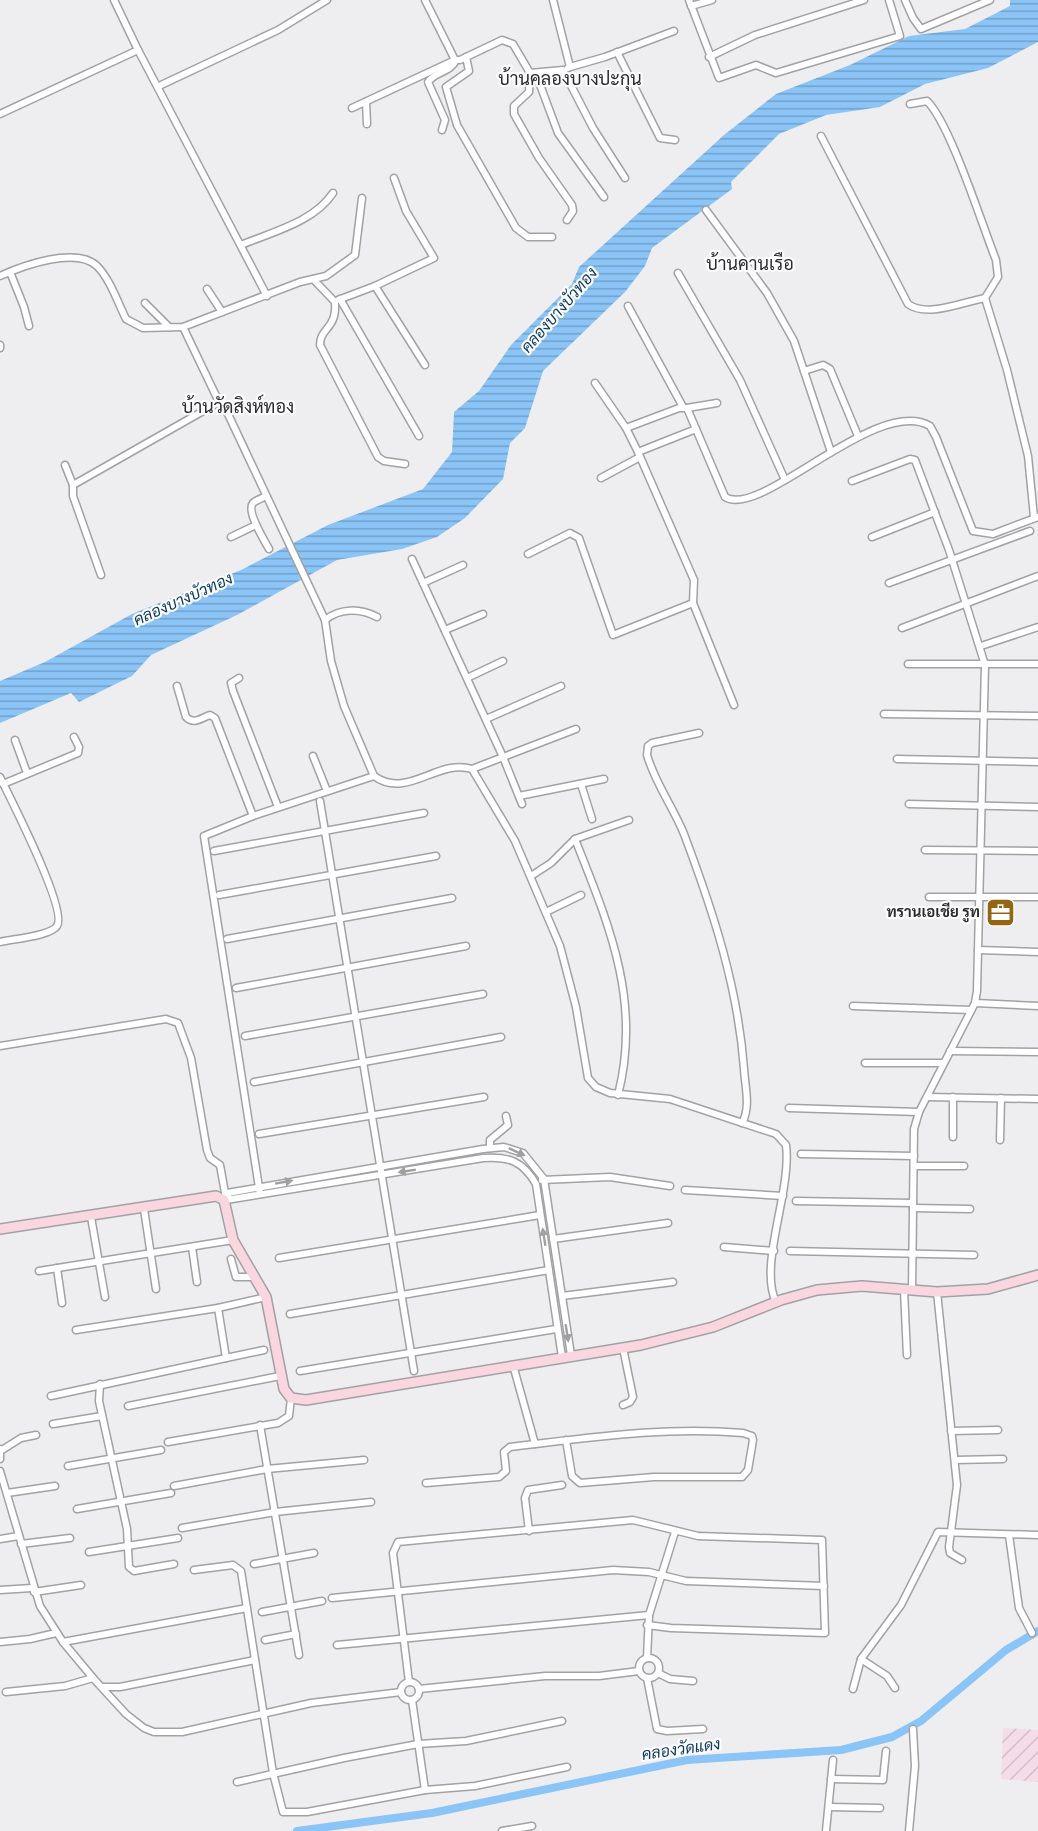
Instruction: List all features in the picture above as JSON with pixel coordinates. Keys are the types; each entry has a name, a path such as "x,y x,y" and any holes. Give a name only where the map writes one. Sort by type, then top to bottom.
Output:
{"street":[{"path":"114,0 267,296"},
{"path":"159,86 278,30 327,0"},
{"path":"425,0 456,60"},
{"path":"553,0 570,67"},
{"path":"712,0 690,3 718,78 756,65 776,73 900,36 889,0"},
{"path":"709,57 755,35 864,0"},
{"path":"905,0 912,18 921,29 990,0"},
{"path":"533,74 563,70 674,31"},
{"path":"352,108 502,40 508,41 533,74 558,133 604,197"},
{"path":"0,114 138,50"},
{"path":"617,52 660,138 675,140"},
{"path":"466,57 469,71 446,87 457,124 516,228 528,237 552,237"},
{"path":"442,130 446,120 428,82 431,78 452,68 456,60"},
{"path":"563,70 593,128 625,178"},
{"path":"533,74 529,92 514,106 514,114 539,158 572,205 573,211 567,219"},
{"path":"821,136 908,304 916,310 927,310 985,298 998,277 996,260 952,147 933,106 927,101 910,104"},
{"path":"366,102 368,124"},
{"path":"338,301 434,257 404,207 394,178"},
{"path":"241,245 312,214 327,202 333,193"},
{"path":"0,276 45,259 88,261 99,269 126,319 131,324 144,328 183,327 332,272 355,255 362,198"},
{"path":"706,210 767,293 794,341 831,452"},
{"path":"10,272 29,326"},
{"path":"678,273 741,380 785,480"},
{"path":"314,280 338,301 419,436"},
{"path":"375,286 424,365"},
{"path":"207,289 222,312"},
{"path":"628,306 685,407 725,497 730,500 745,500 785,480 858,436 912,421 922,422 930,426 936,437 973,531 993,534 1036,517 1028,456 1007,370 985,298"},
{"path":"338,301 334,320 323,333 320,345 378,457 391,463 405,464"},
{"path":"145,303 169,327"},
{"path":"183,327 219,402 228,414 324,620 331,661 344,706 374,776 384,783 402,784 456,767 472,769 576,729"},
{"path":"804,371 823,365 830,369 858,436"},
{"path":"595,383 626,428 694,579 693,603 734,705"},
{"path":"74,485 219,402"},
{"path":"626,428 685,407 717,403"},
{"path":"601,478 639,454 696,429"},
{"path":"852,481 909,459 915,460 967,603 985,665 980,897 975,1002 919,1112 914,1129 912,1254 908,1291 907,1355"},
{"path":"65,465 74,485 73,496 101,575"},
{"path":"266,496 253,503 252,511 256,525 269,549"},
{"path":"872,537 935,512"},
{"path":"231,537 256,525"},
{"path":"889,584 1030,531"},
{"path":"528,554 570,533 579,538 613,635 693,603"},
{"path":"412,560 486,719 522,804"},
{"path":"423,583 463,565"},
{"path":"902,628 1038,576"},
{"path":"324,620 342,611 354,610 366,611 377,617"},
{"path":"445,630 483,614"},
{"path":"981,646 1038,627"},
{"path":"467,678 503,661"},
{"path":"908,664 1038,664"},
{"path":"239,678 232,681 233,692 278,807"},
{"path":"177,686 190,720 195,721 210,716 215,718 253,816"},
{"path":"486,719 561,686"},
{"path":"884,714 1038,716"},
{"path":"699,733 652,743 648,746 647,755 684,834 725,951 741,1036 747,1114 742,1123"},
{"path":"0,942 49,932 57,927 59,921 56,905 34,849 1,781 78,753 79,747 74,736"},
{"path":"15,740 27,773"},
{"path":"313,756 327,791"},
{"path":"897,759 1038,762"},
{"path":"472,769 514,841 546,912 567,969 588,1078 596,1087 618,1095 670,1099 776,1134 786,1145 783,1196 770,1287 776,1302"},
{"path":"260,1194 253,1162 204,841 208,832 374,776"},
{"path":"519,796 604,779"},
{"path":"581,784 592,819"},
{"path":"320,801 414,1371"},
{"path":"909,804 1038,807"},
{"path":"214,851 424,813"},
{"path":"531,876 551,863 575,839 628,820"},
{"path":"575,839 608,921 624,987 628,1033 625,1069 618,1095"},
{"path":"924,850 1038,851"},
{"path":"219,894 436,856"},
{"path":"546,912 581,895"},
{"path":"929,897 1038,897"},
{"path":"226,939 452,898"},
{"path":"236,988 466,946"},
{"path":"978,950 1038,952"},
{"path":"245,1036 483,994"},
{"path":"975,1002 1038,1006"},
{"path":"853,1006 971,1010"},
{"path":"0,1046 166,1019 178,1023 191,1058 207,1150 210,1158 220,1165 233,1240 266,1297 280,1376 284,1389 291,1398 289,1416 285,1420 168,1442"},
{"path":"254,1082 501,1037"},
{"path":"950,1051 1038,1052"},
{"path":"865,1063 943,1063"},
{"path":"927,1096 1038,1099"},
{"path":"259,1134 484,1097"},
{"path":"953,1097 953,1137"},
{"path":"1000,1098 1000,1140"},
{"path":"789,1108 919,1112"},
{"path":"490,1148 490,1140 508,1125 506,1116"},
{"path":"224,1197 260,1186 490,1148 504,1147 522,1153 544,1179 562,1296 567,1356"},
{"path":"801,1154 914,1156"},
{"path":"0,1229 224,1197 260,1194 502,1157 517,1161 528,1171 536,1184 556,1329 567,1356"},
{"path":"914,1166 964,1166"},
{"path":"536,1184 544,1179 610,1178 670,1185"},
{"path":"685,1190 783,1196"},
{"path":"796,1201 970,1209"},
{"path":"144,1209 156,1289"},
{"path":"279,1258 540,1215"},
{"path":"91,1217 105,1297"},
{"path":"553,1239 668,1223"},
{"path":"39,1271 233,1240"},
{"path":"192,1247 197,1282"},
{"path":"724,1248 774,1251"},
{"path":"790,1251 974,1255"},
{"path":"231,1259 236,1277 255,1277"},
{"path":"57,1268 62,1303"},
{"path":"290,1314 549,1270"},
{"path":"291,1398 306,1400 623,1348 713,1327 776,1302 837,1287 937,1292 988,1289 1038,1275"},
{"path":"562,1296 673,1282"},
{"path":"937,1292 955,1460 956,1503 949,1551 962,1560"},
{"path":"76,1330 218,1308 266,1297"},
{"path":"218,1308 226,1358"},
{"path":"300,1371 556,1329"},
{"path":"623,1348 633,1397 630,1402 623,1405"},
{"path":"51,1396 264,1350"},
{"path":"513,1365 534,1444"},
{"path":"128,1406 280,1376"},
{"path":"100,1384 102,1416 129,1546 129,1567 134,1571 174,1563"},
{"path":"54,1424 102,1416"},
{"path":"260,1425 299,1655"},
{"path":"426,1483 499,1477 506,1471 506,1448 534,1444 566,1440 673,1430 743,1432 752,1436 753,1440 748,1470 742,1477 654,1477 580,1482 572,1476 566,1440"},
{"path":"951,1431 998,1430"},
{"path":"0,1459 1,1449 21,1438 36,1435"},
{"path":"68,1466 161,1450"},
{"path":"955,1460 1003,1459"},
{"path":"174,1486 267,1468 364,1460"},
{"path":"0,1471 33,1590 63,1642 136,1723 154,1732 182,1732 328,1700 401,1692"},
{"path":"529,1531 525,1498 528,1490 562,1485"},
{"path":"7,1493 55,1486"},
{"path":"77,1509 171,1493"},
{"path":"182,1528 275,1512 371,1502"},
{"path":"409,1682 393,1553 398,1542 633,1520 698,1536 822,1540 826,1630 821,1634 647,1625"},
{"path":"639,1671 640,1665 647,1658 649,1614 675,1532"},
{"path":"853,1689 861,1659 901,1605 939,1532 1038,1535"},
{"path":"1008,1535 1019,1608 1032,1633"},
{"path":"0,1539 70,1538"},
{"path":"88,1552 178,1538"},
{"path":"254,1564 314,1553"},
{"path":"194,1570 237,1565 241,1571 273,1773 282,1811 287,1814 425,1791 475,1786 567,1767"},
{"path":"332,1598 577,1572 633,1570 686,1581 824,1586"},
{"path":"0,1590 33,1590 81,1585"},
{"path":"262,1612 322,1601"},
{"path":"63,1642 247,1608"},
{"path":"337,1645 649,1614"},
{"path":"0,1642 57,1633"},
{"path":"265,1640 296,1634"},
{"path":"647,1658 657,1662 658,1673"},
{"path":"861,1659 886,1676 895,1688"},
{"path":"102,1687 120,1687 255,1660"},
{"path":"419,1689 545,1676 599,1676 639,1671 647,1678 657,1729 667,1731 703,1728"},
{"path":"647,1678 653,1678 658,1673"},
{"path":"658,1673 670,1679 693,1681"},
{"path":"6,1692 65,1686 93,1677"},
{"path":"409,1682 416,1683 419,1689 418,1696 412,1700 404,1698 401,1692 403,1685 409,1682"},
{"path":"412,1700 425,1791"},
{"path":"237,1782 418,1744 466,1741 562,1721"},
{"path":"909,1831 915,1766 913,1728"},
{"path":"831,1779 883,1780 886,1751"},
{"path":"826,1831 833,1760"},
{"path":"829,1807 880,1808"},
{"path":"502,1831 532,1826"}],"shaded area":[{"path":"1003,1728 1038,1730 1038,1782 1001,1779"}],"water":[{"name":"คลองบางบัวทอง","path":"1010,0 1038,0 1038,42 988,68 925,84 880,107 826,115 779,134 731,182 732,189 652,248 645,266 625,292 543,371 525,428 510,443 503,479 465,518 437,537 402,549 337,560 237,615 151,655 132,676 79,702 71,693 0,723 0,681 45,662 132,614 241,570 328,525 423,489 452,452 454,412 479,391 511,345 572,284 579,267 724,135 776,94 850,65 909,36 965,29 1010,6"}],"waterway":[{"name":"คลองวัดแดง","path":"297,1831 432,1813 687,1760 841,1750 892,1737 921,1721 1006,1650 1038,1631"}],"place":[{"name":"ทรานเอเชีย รูท","path":"1001,912"}],"district":[{"name":"บ้านคลองบางปะกุน","path":"570,79"},
{"name":"บ้านคานเรือ","path":"750,264"},
{"name":"บ้านวัดสิงห์ทอง","path":"238,407"}]}
